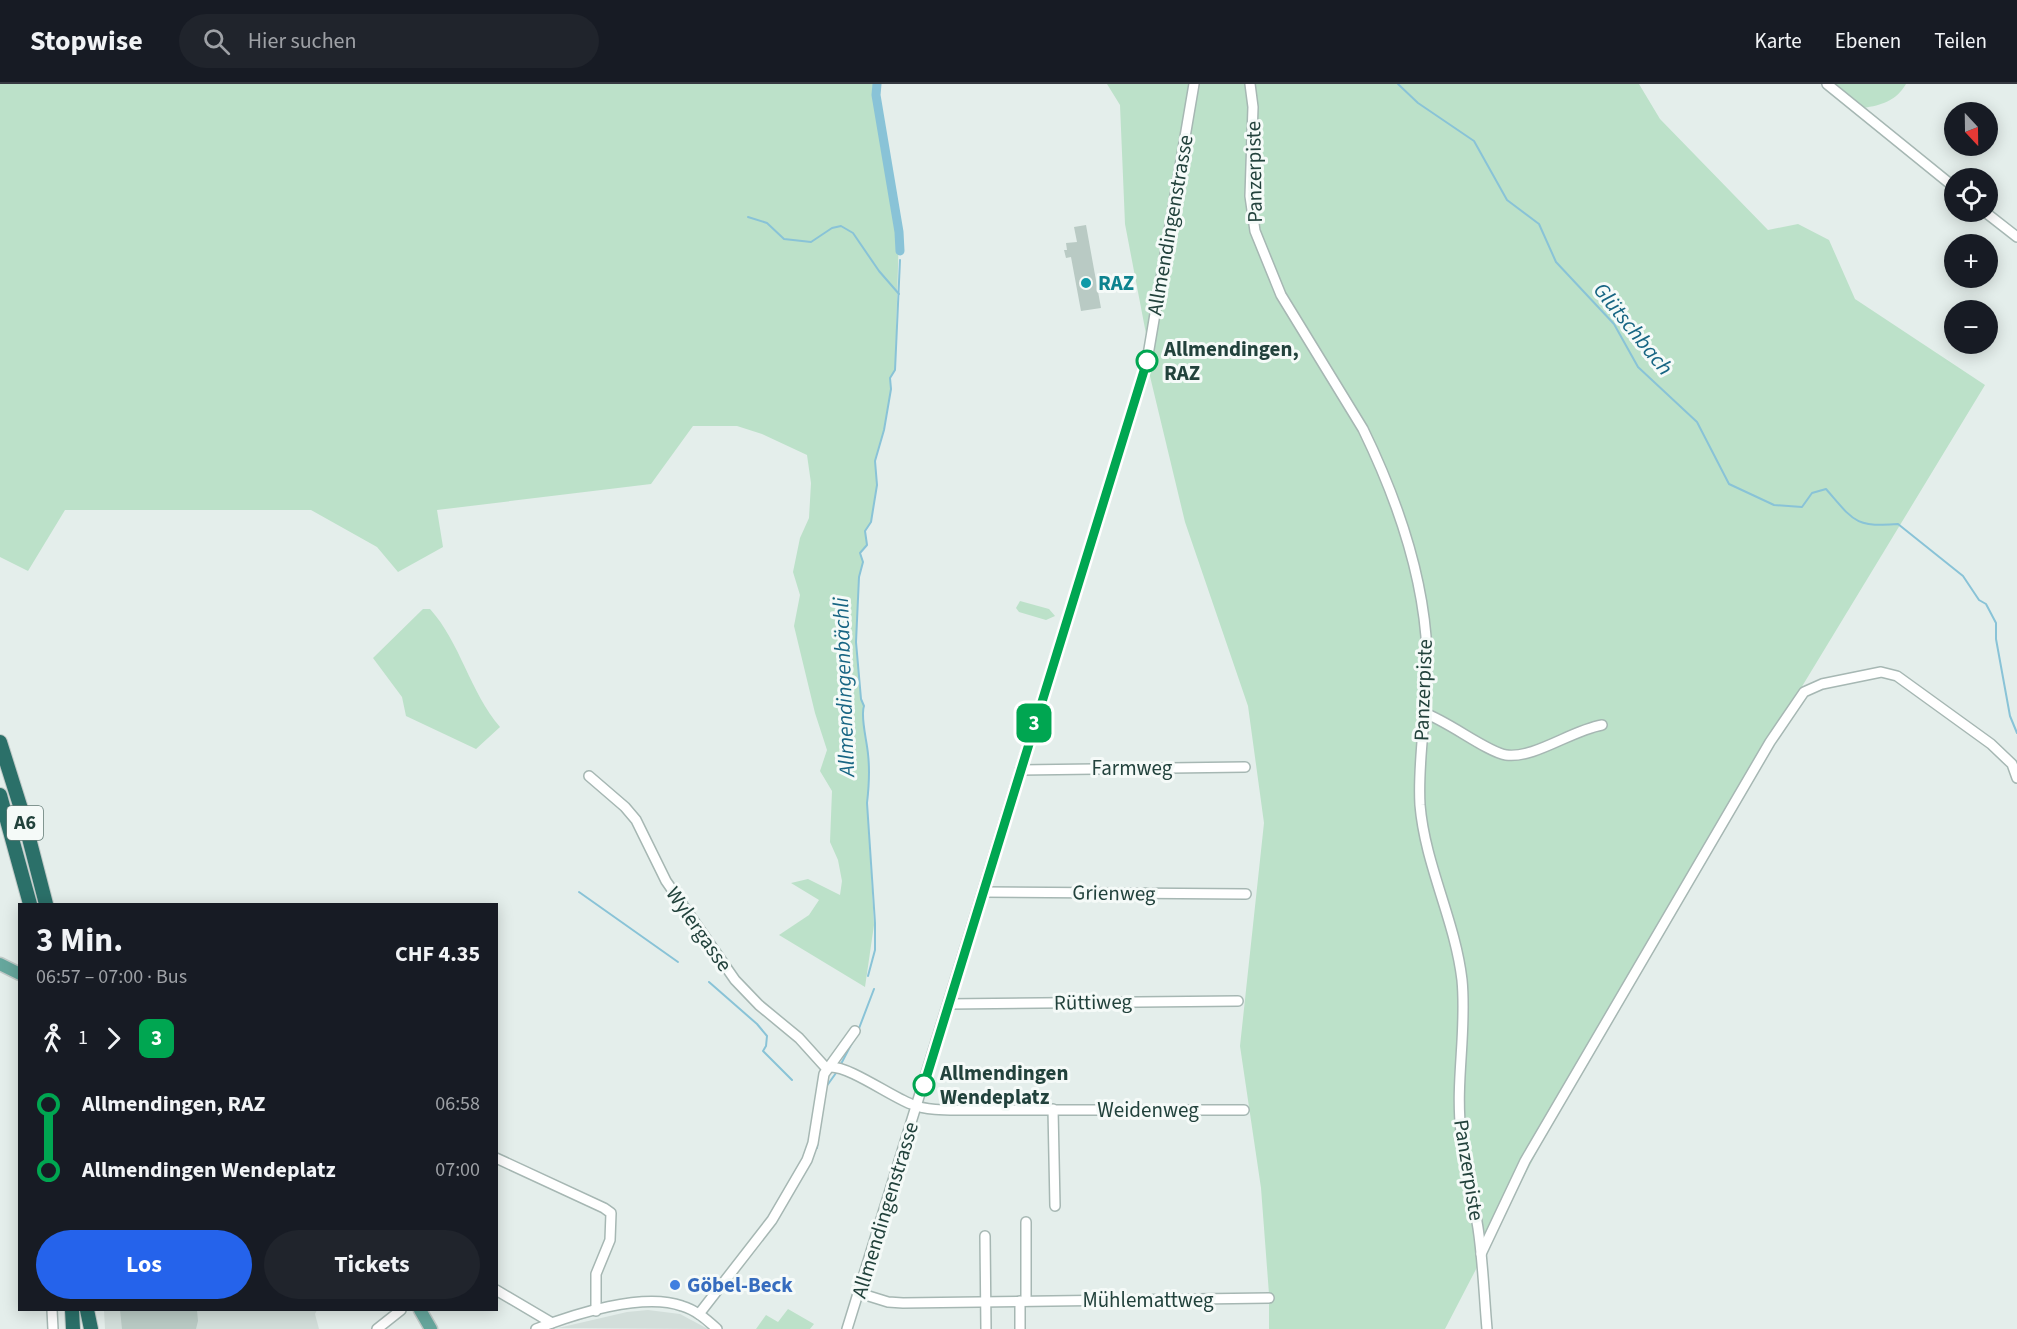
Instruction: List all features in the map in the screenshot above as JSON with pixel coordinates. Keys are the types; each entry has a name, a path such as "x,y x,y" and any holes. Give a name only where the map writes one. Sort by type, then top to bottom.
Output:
{"highway":[{"name":"A6","path":"0,742 23,814 46,903"},
{"name":"A6","path":"0,795 30,903"},
{"path":"72,1311 73,1329"},
{"path":"86,1311 86,1329"},
{"path":"86,1311 91,1329"}],"main road":[{"path":"0,964 18,973"},
{"path":"421,1311 432,1329"}],"street":[{"name":"Allmendingenstrasse","path":"848,1329 1149,351 1194,84"},
{"name":"Panzerpiste","path":"1250,84 1252,107 1250,196 1255,231 1281,296 1363,429 1381,469 1412,553 1422,600 1427,656 1420,805 1428,848 1455,941 1462,981 1461,1133 1480,1254 1487,1329"},
{"path":"1827,84 1944,179"},
{"path":"1998,222 2017,237"},
{"path":"1480,1254 1525,1161 1770,742 1804,692 1822,684 1881,672 1896,676 1991,744 2012,764 2017,778"},
{"path":"1424,713 1440,718 1504,755 1522,754 1548,746 1579,730 1602,725"},
{"name":"Farmweg","path":"1020,770 1245,767"},
{"name":"Wylergasse","path":"589,776 625,807 636,820 666,881 735,980 759,1005 799,1038 828,1068 844,1070 918,1106"},
{"name":"Grienweg","path":"983,892 1246,894"},
{"name":"Rüttiweg","path":"948,1004 1238,1001"},
{"path":"699,1314 772,1220 807,1160 816,1125 822,1079 855,1030"},
{"name":"Weidenweg","path":"918,1106 954,1110 1244,1110"},
{"path":"1053,1110 1055,1206"},
{"path":"498,1159 611,1213 610,1240 596,1274 596,1311"},
{"path":"1020,1329 1026,1222"},
{"path":"985,1236 986,1329"},
{"path":"498,1291 552,1323"},
{"name":"Mühlemattweg","path":"859,1293 895,1302 1269,1298"},
{"path":"536,1329 596,1311 661,1302 682,1306 699,1314 717,1329"},
{"path":"52,1311 53,1329"},
{"path":"377,1329 400,1311"}],"shaded area":[{"path":"648,1310 680,1314 708,1329 558,1328 627,1312"},
{"path":"104,1311 316,1311 315,1314 319,1329 105,1329"}],"green space":[{"path":"0,84 877,84 876,95 899,232 895,370 890,378 891,389 884,430 875,461 877,485 871,522 865,531 867,545 860,553 863,562 859,577 856,642 861,698 864,706 863,722 869,760 867,803 874,925 865,987 779,935 809,915 819,900 791,883 808,879 840,895 842,881 838,860 830,842 832,791 820,771 827,750 815,713 794,626 800,595 793,572 800,538 809,518 811,483 807,455 762,434 737,426 693,426 651,484 437,510 443,547 398,572 377,547 311,510 65,510 28,571 0,557"},
{"path":"1107,84 1639,84 1660,119 1768,230 1798,224 1829,240 1855,299 1985,385 1639,955 1445,1329 1269,1329 1269,1294 1261,1188 1240,1046 1264,823 1248,706 1185,522 1148,368 1147,339 1125,224 1120,105"},
{"path":"1834,84 1906,84 1888,101 1863,108"},
{"path":"1020,601 1049,609 1055,616 1046,620 1019,612 1016,608"},
{"path":"423,609 430,609 440,622 481,698 500,727 476,749 406,716 402,697 373,658"},
{"path":"788,1309 814,1324 810,1329 756,1329 766,1315 778,1322"}],"building":[{"name":"RAZ","path":"1086,225 1101,308 1081,311 1071,257 1066,258 1064,250 1067,250 1066,243 1077,242 1074,227"},
{"path":"120,1311 197,1311 196,1329 122,1329"}],"waterway":[{"name":"Allmendingenbächli","path":"877,84 876,95 899,232 900,251"},
{"name":"Glütschbach","path":"1398,84 1418,103 1474,141 1507,200 1539,224 1556,262 1614,324 1638,367 1697,422 1729,484 1774,505 1802,507 1812,493 1826,489 1856,520 1872,525 1898,524 1963,576 1979,600 1986,604 1996,623 1996,639 2010,716 2017,733"},
{"path":"748,217 767,223 784,239 811,242 832,228 841,226 853,233 879,271 899,294"},
{"name":"Allmendingenbächli","path":"868,976 875,950 875,923 867,803 869,760 863,722 864,706 861,699 856,642 859,577 863,562 860,553 867,545 865,531 871,522 877,485 875,461 884,430 891,389 890,378 895,370 900,260"},
{"path":"579,892 678,962"},
{"path":"709,982 757,1024 767,1036 763,1051 792,1080"},
{"name":"Allmendingenbächli","path":"858,1031 874,989"},
{"name":"Allmendingenbächli","path":"841,1064 854,1039"},
{"path":"826,1087 836,1073"},
{"path":"817,1148 819,1130"}],"bus line":[{"name":"3","path":"924,1085 1147,361"}],"place":[{"name":"RAZ","path":"1086,283"},
{"name":"Allmendingen, RAZ","path":"1147,361"},
{"name":"Allmendingen Wendeplatz","path":"924,1085"},
{"name":"Göbel-Beck","path":"675,1285"}]}
